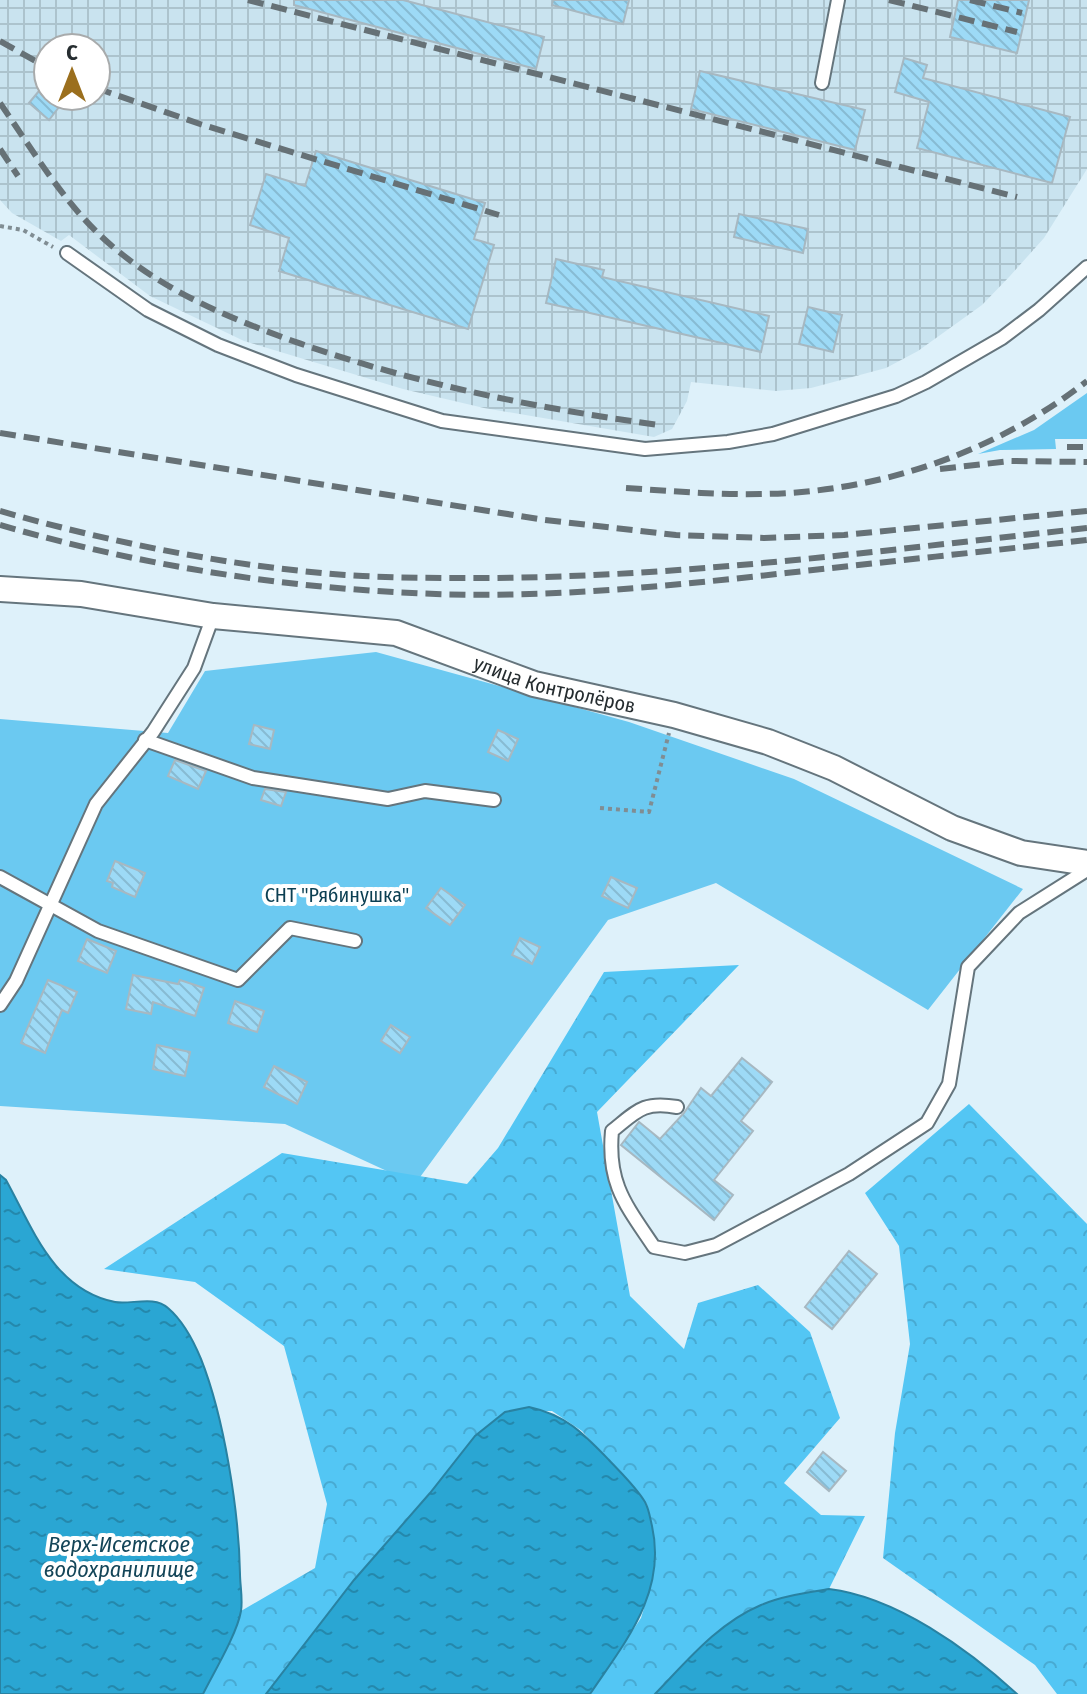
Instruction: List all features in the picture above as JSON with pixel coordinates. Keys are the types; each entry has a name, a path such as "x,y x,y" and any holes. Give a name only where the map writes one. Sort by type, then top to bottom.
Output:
{"street":[{"name":"улица Контролёров","path":"0,589 81,594 213,616 396,633 534,684 725,728 803,754 920,813 985,841 1054,860 1087,863"}],"lane":[{"path":"822,83 838,0"},
{"path":"67,253 148,310 218,345 296,375 442,421 645,449 728,442 773,434 896,396 1002,338 1087,267"},
{"path":"0,1005 16,981 96,804 194,668 213,616"},
{"path":"145,740 253,778 388,799 425,791 494,800"},
{"path":"677,1107 654,1103 632,1114 612,1131 610,1152 613,1178 654,1247 685,1253 716,1245 759,1224 808,1194 849,1174 927,1123 949,1084 968,967 1019,913 1087,870"},
{"path":"0,877 98,931 238,980 290,928 355,941"}],"path":[{"path":"0,226 23,230 67,253"},
{"path":"600,808 649,812 674,715"}],"shaded area":[{"path":"0,0 1087,0 1087,169 1044,238 982,305 918,351 886,368 811,388 776,391 691,382 687,401 672,429 654,437 484,408 403,389 244,341 150,296 69,235 61,241 12,213 0,200"}],"green space":[{"path":"1087,393 1087,439 1055,439 1056,449 1000,450 978,454 1034,430"},
{"name":"СНТ \"Рябинушка\"","path":"376,652 629,722 794,779 1023,889 928,1010 716,883 608,920 415,1184 285,1124 0,1106 0,719 168,733 205,671"},
{"path":"739,965 597,1112 630,1296 684,1349 698,1303 758,1285 810,1332 840,1418 784,1483 821,1515 865,1516 829,1589 777,1599 745,1613 717,1632 655,1694 590,1694 641,1618 651,1585 655,1541 647,1504 582,1431 552,1411 505,1412 475,1436 354,1580 266,1694 203,1694 241,1611 315,1568 327,1504 284,1346 195,1282 104,1269 282,1153 467,1184 498,1148 604,972"},
{"path":"969,1104 1087,1224 1087,1694 1057,1694 1035,1665 883,1558 895,1433 910,1344 899,1246 865,1193"}],"water":[{"name":"Верх-Исетское водохранилище","path":"0,1175 6,1180 48,1255 76,1285 115,1302 149,1301 162,1304 183,1325 201,1359 217,1408 229,1465 237,1522 242,1602 235,1631 203,1694 0,1694"},
{"path":"529,1407 564,1420 591,1441 641,1496 648,1508 652,1526 654,1573 648,1595 629,1636 590,1694 266,1694 354,1580 475,1436 505,1412"},
{"path":"829,1589 880,1602 905,1614 954,1643 1017,1694 655,1694 704,1644 745,1613 777,1599"}],"building":[{"path":"294,0 403,0 544,37 536,69 294,5"},
{"path":"553,0 629,0 623,24 552,5"},
{"path":"958,0 1029,0 1017,53 950,37"},
{"path":"904,58 927,65 923,78 1070,117 1052,183 917,148 929,102 895,92"},
{"path":"700,71 865,110 855,150 691,109"},
{"path":"40,112 55,112 49,120"},
{"path":"316,151 485,203 474,239 494,245 468,329 279,271 289,238 250,225 266,174 305,186"},
{"path":"739,214 808,229 803,253 734,237"},
{"path":"556,259 604,270 602,277 769,316 761,352 546,303"},
{"path":"808,307 842,315 833,352 799,344"},
{"path":"254,725 274,730 270,749 249,744"},
{"path":"498,730 518,739 508,761 488,752"},
{"path":"175,760 206,771 198,789 168,776"},
{"path":"265,789 286,792 281,806 261,800"},
{"path":"115,861 145,873 135,897 112,887 113,883 107,881"},
{"path":"611,877 637,888 628,908 602,896"},
{"path":"441,888 465,905 450,925 426,908"},
{"path":"520,938 540,947 532,964 512,955"},
{"path":"87,939 116,951 107,973 78,961"},
{"path":"133,975 178,984 180,980 204,988 195,1016 153,1002 151,1014 126,1009"},
{"path":"48,980 77,992 68,1013 62,1010 45,1053 21,1043"},
{"path":"235,1001 264,1011 257,1032 228,1023"},
{"path":"391,1025 410,1037 400,1053 381,1041"},
{"path":"157,1045 190,1052 185,1076 153,1069"},
{"path":"742,1058 772,1082 741,1121 753,1131 714,1180 733,1195 714,1220 621,1145 639,1122 660,1139 684,1113 701,1088 711,1096"},
{"path":"274,1066 307,1082 297,1104 264,1087"},
{"path":"849,1251 877,1274 832,1329 805,1307"},
{"path":"823,1452 846,1471 829,1491 807,1472"}],"railway":[{"path":"248,0 1017,197"},
{"path":"889,0 1017,32"},
{"path":"970,0 1022,13"},
{"path":"0,41 32,59"},
{"path":"112,94 200,124 499,215"},
{"path":"0,103 52,178 95,231 153,277 198,302 293,341 428,382 566,411 659,425"},
{"path":"0,149 18,176"},
{"path":"626,488 760,494 804,492 891,477 933,464 1014,429 1087,381"},
{"path":"0,433 545,520 676,535 764,538 844,535 1087,511"},
{"path":"1067,447 1087,447"},
{"path":"940,469 1011,461 1087,462"},
{"path":"0,511 128,543 214,559 301,571 414,578 560,576 711,568 1087,528"},
{"path":"0,525 161,564 270,581 381,591 480,595 567,593 655,586 1087,540"}]}
